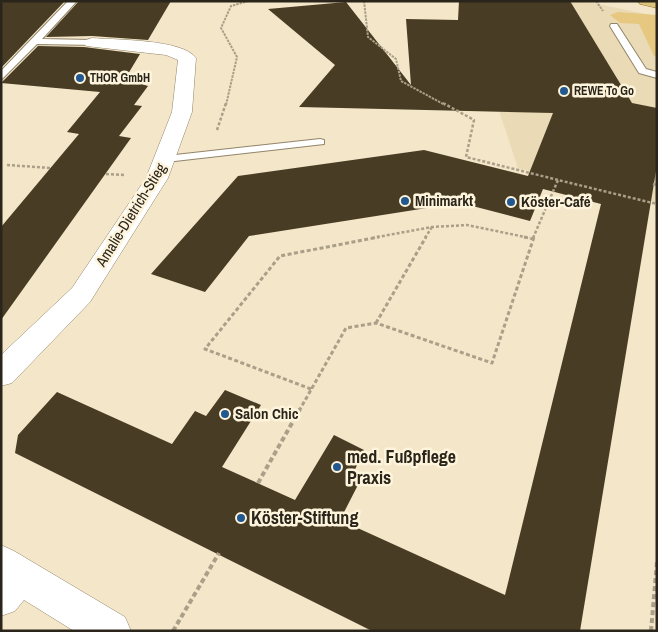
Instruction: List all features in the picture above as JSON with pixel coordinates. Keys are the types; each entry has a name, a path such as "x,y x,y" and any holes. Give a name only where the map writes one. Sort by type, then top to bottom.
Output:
{"main road":[{"path":"644,1 657,4"}],"street":[{"name":"Amalie-Dietrich-Stieg","path":"1,374 81,295 157,178 166,159 182,112 187,58 169,50 92,43"},
{"path":"7,579 112,631"}],"lane":[{"path":"1,77 73,1"},
{"path":"614,26 642,71 657,75"},
{"path":"36,41 92,43"},
{"path":"166,159 320,142"}],"path":[{"path":"206,155 224,114 237,57 221,28 230,6 248,1"},
{"path":"364,1 368,37 396,59 401,81 474,120 466,157 657,204"},
{"path":"7,165 51,168"},
{"path":"258,483 346,328 376,323 492,364 533,239 558,180"},
{"path":"311,389 205,349 280,256 432,227 466,225 533,239"},
{"path":"376,323 432,227"},
{"path":"173,631 219,552"},
{"path":"651,631 657,562"}],"shaded area":[{"path":"476,1 583,1 651,15 657,19 657,203 518,168 491,86"},
{"path":"618,12 657,15 657,56 654,56 639,24 620,23 610,15"}],"building":[{"path":"1,1 65,1 1,68"},
{"path":"79,1 171,1 148,40 92,36 46,37"},
{"path":"459,1 570,1 632,103 657,108 657,165 580,631 372,631 15,453 18,435 57,392 172,444 195,411 206,416 225,390 261,405 222,467 295,500 334,435 364,450 352,476 360,481 340,520 505,595 601,204 543,189 530,221 434,196 427,208 249,236 205,292 151,274 238,176 424,150 528,176 553,113 299,107 335,65 268,9 346,2 411,85 406,19 458,20"},
{"path":"38,46 84,47 140,54 125,79 148,86 134,105 142,106 119,136 131,138 1,320 1,227 79,134 67,132 100,92 1,83"}],"place":[{"name":"THOR GmbH","path":"80,78"},
{"name":"REWE To Go","path":"564,91"},
{"name":"Minimarkt","path":"405,201"},
{"name":"Köster-Café","path":"511,202"},
{"name":"Salon Chic","path":"225,414"},
{"name":"med. Fußpflege Praxis","path":"337,467"},
{"name":"Köster-Stiftung","path":"241,518"}]}
